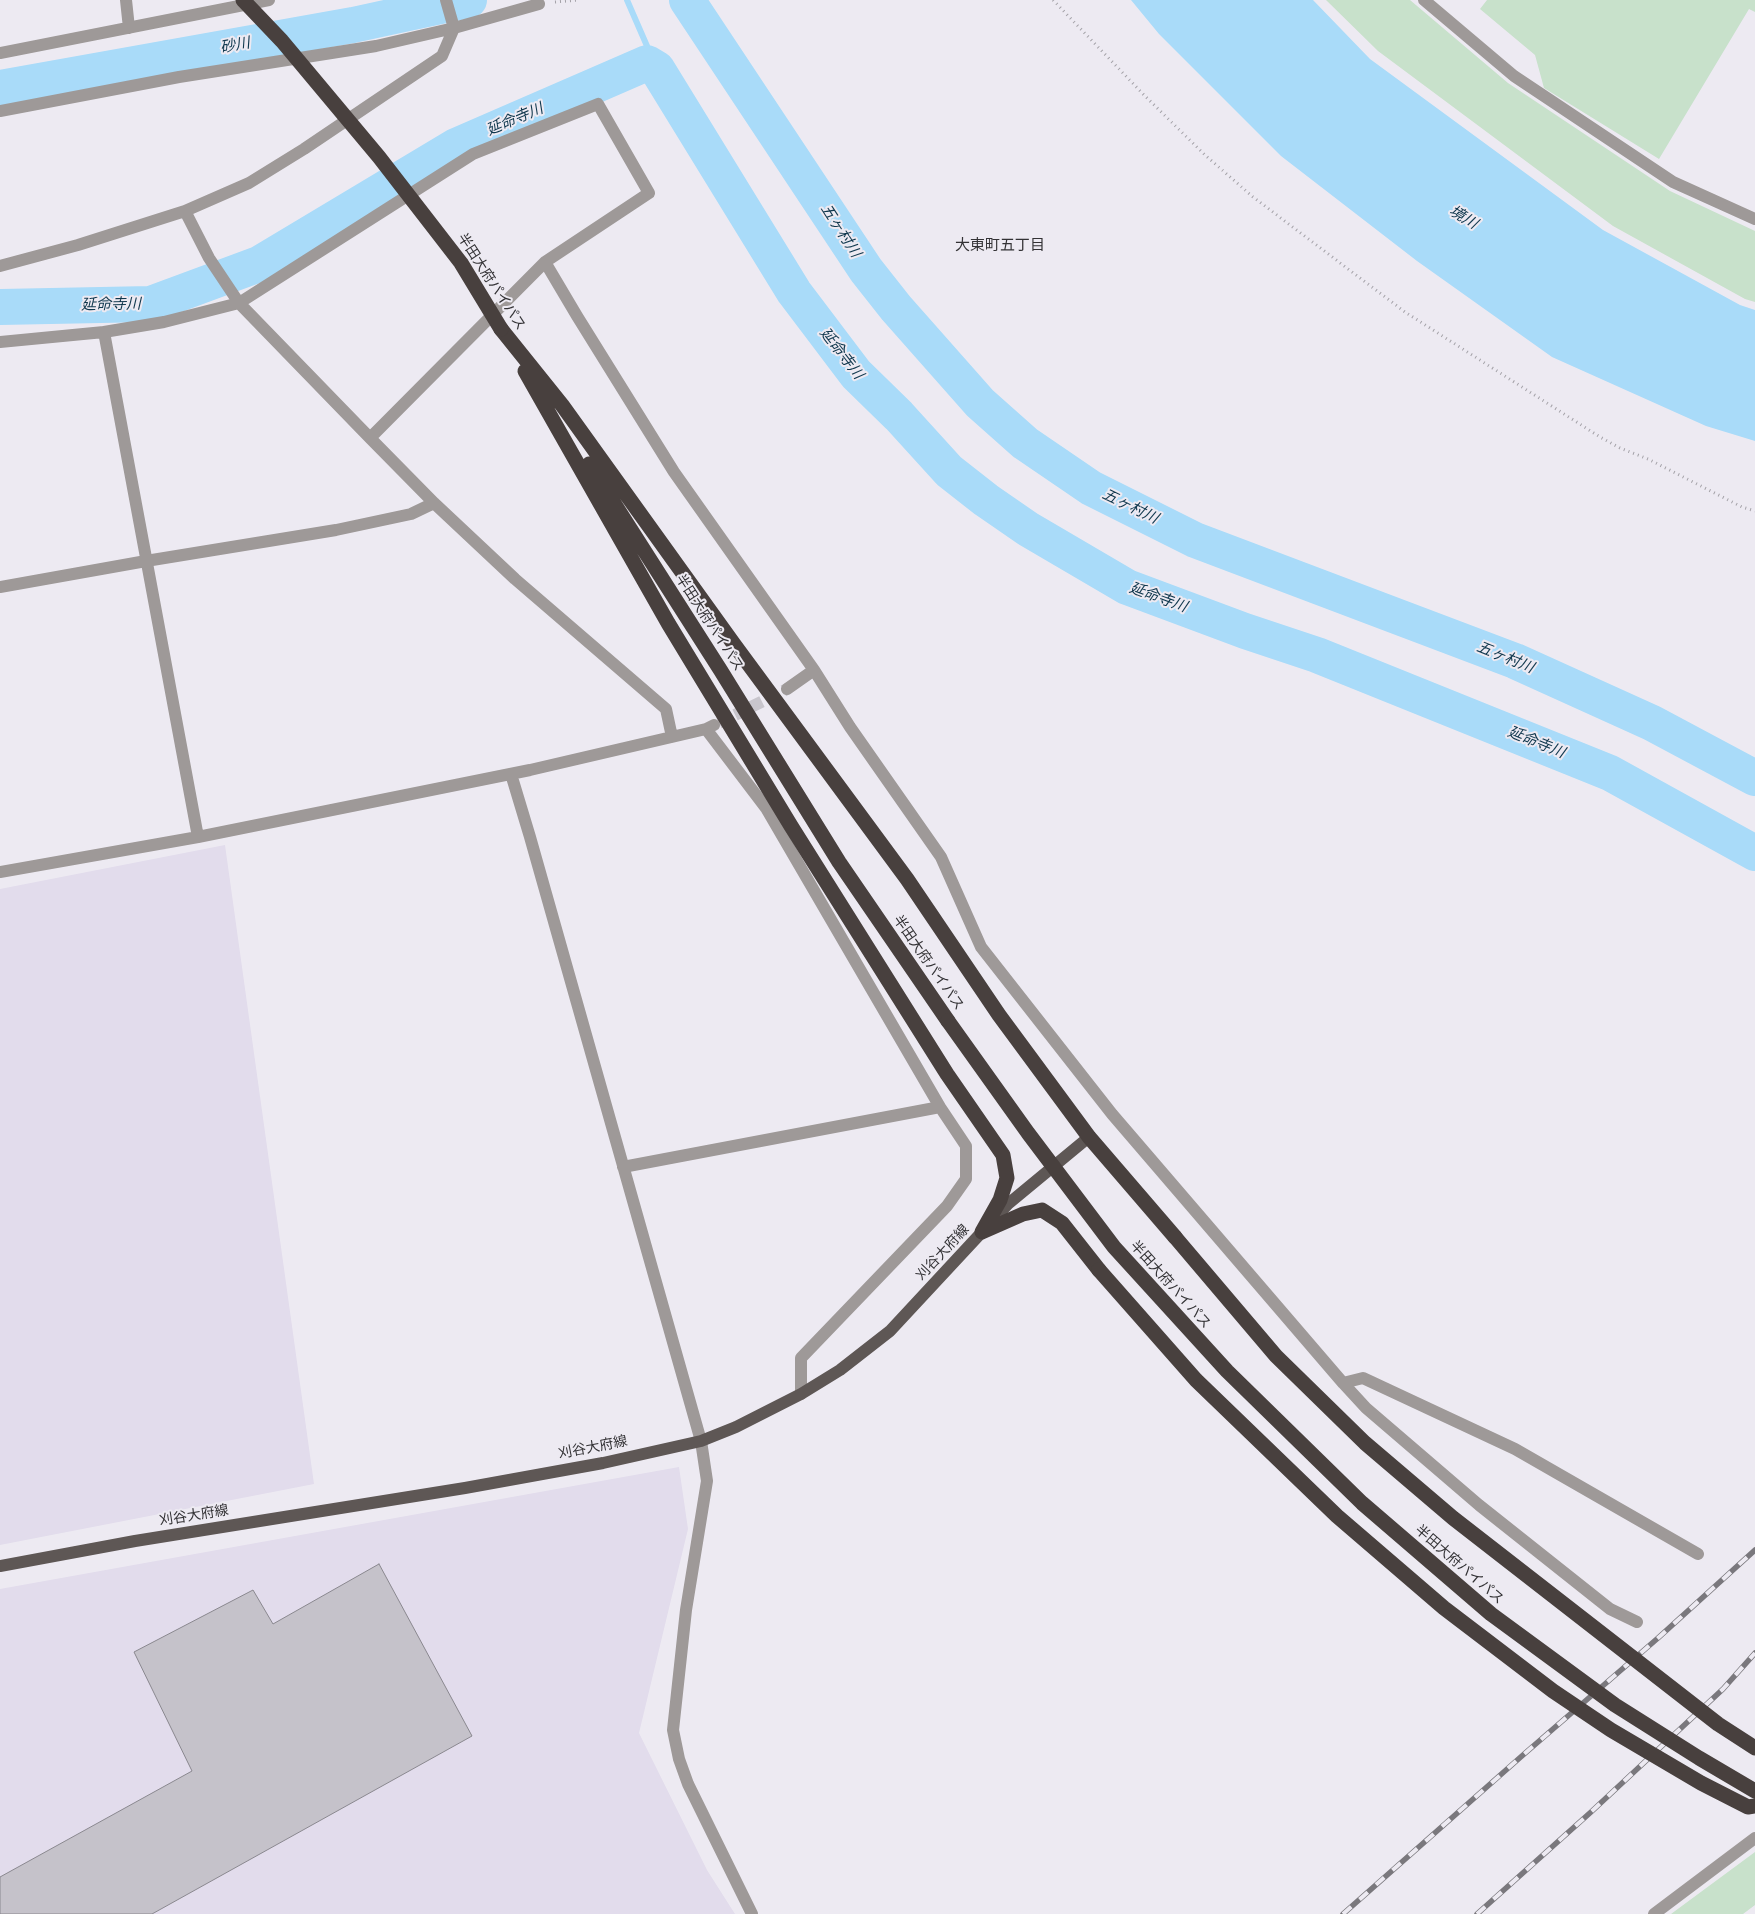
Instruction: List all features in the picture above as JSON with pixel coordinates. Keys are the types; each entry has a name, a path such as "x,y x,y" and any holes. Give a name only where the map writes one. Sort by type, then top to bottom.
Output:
{"highway":[{"name":"半田大府パイパス","path":"243,0 282,41 385,164 461,263 501,329 721,671 838,862 1028,1133 1114,1247 1227,1371 1362,1503 1491,1614 1615,1704 1699,1758 1755,1791"},
{"path":"501,329 562,405 733,643 907,879 999,1015 1089,1137 1276,1356 1365,1444 1461,1524 1718,1724 1755,1748"},
{"path":"501,329 668,623 780,810 947,1074 1003,1155 1007,1178 1000,1200 982,1232"},
{"path":"982,1232 1022,1214 1042,1210 1062,1223 1099,1270 1204,1386 1337,1516 1444,1608 1553,1691 1611,1730 1701,1784 1748,1807 1755,1806"}],"main road":[{"name":"刈谷大府線","path":"0,1566 135,1541 464,1488 603,1462 701,1441 736,1427 801,1394 840,1370 890,1331 1008,1204 1089,1137"}],"street":[{"path":"126,0 129,28"},
{"path":"218,0 228,9"},
{"path":"0,52 269,0"},
{"path":"0,266 78,245 185,211 249,183 304,149 442,56 453,27 446,0"},
{"path":"1424,0 1514,76 1657,172 1673,182 1755,219"},
{"path":"0,111 179,77 376,46 539,4"},
{"path":"0,342 104,332 164,322 239,302 473,154 598,104 649,193 545,262 370,438"},
{"path":"185,211 209,258 239,302 434,503 515,578 666,709 672,737"},
{"path":"545,262 674,472 814,670 850,727 941,857 981,948 1112,1114 1366,1408 1480,1505 1610,1609 1637,1622"},
{"path":"104,332 198,837"},
{"path":"0,588 146,561 336,530 412,514 434,503"},
{"path":"786,689 814,670"},
{"path":"0,872 198,837 511,774 710,727 766,808 940,1107 966,1146 966,1179 947,1206 801,1358 801,1394"},
{"path":"511,774 701,1441 707,1481 686,1610 673,1730 679,1759 688,1784 752,1914"},
{"path":"623,1167 940,1107"},
{"path":"1343,1383 1363,1378 1515,1449 1698,1554"},
{"path":"1654,1914 1755,1838"}],"path":[{"path":"539,4 579,0"},
{"path":"1053,0 1144,95 1205,155 1253,197 1404,312 1600,437 1742,507 1755,511"}],"shaded area":[{"path":"225,845 314,1484 0,1545 0,889"},
{"path":"679,1467 688,1529 639,1733 707,1870 735,1914 0,1914 0,1589"}],"green space":[{"path":"1326,0 1410,0 1508,83 1670,191 1755,231 1755,302 1745,299 1613,226 1378,51"},
{"path":"1487,0 1755,0 1755,12 1749,9 1659,159 1544,88 1535,55 1480,9"},
{"path":"1755,1852 1755,1905 1743,1914 1671,1914"}],"water":[{"name":"境川","path":"1131,0 1313,0 1370,59 1603,230 1740,305 1755,310 1755,441 1706,426 1552,357 1417,261 1281,156 1159,34"}],"building":[{"path":"379,1564 472,1736 152,1914 0,1914 0,1877 192,1771 134,1652 253,1590 273,1624"}],"waterway":[{"name":"砂川","path":"0,88 353,25 469,0"},
{"path":"627,0 657,69"},
{"name":"五ヶ村川","path":"687,0 866,270 896,308 980,403 1025,443 1091,488 1195,540 1515,661 1652,723 1755,778"},
{"name":"延命寺川","path":"0,307 151,304 259,264 456,146 647,63 657,69 794,292 856,374 899,416 949,471 986,500 1028,529 1127,587 1245,631 1317,655 1610,773 1755,853"}],"tunnel":[{"path":"719,723 787,689"}],"railway":[{"path":"1343,1914 1658,1638 1755,1550"},
{"path":"1477,1914 1591,1812 1723,1689 1755,1653"}],"district":[{"name":"大東町五丁目","path":"1000,246"}]}
